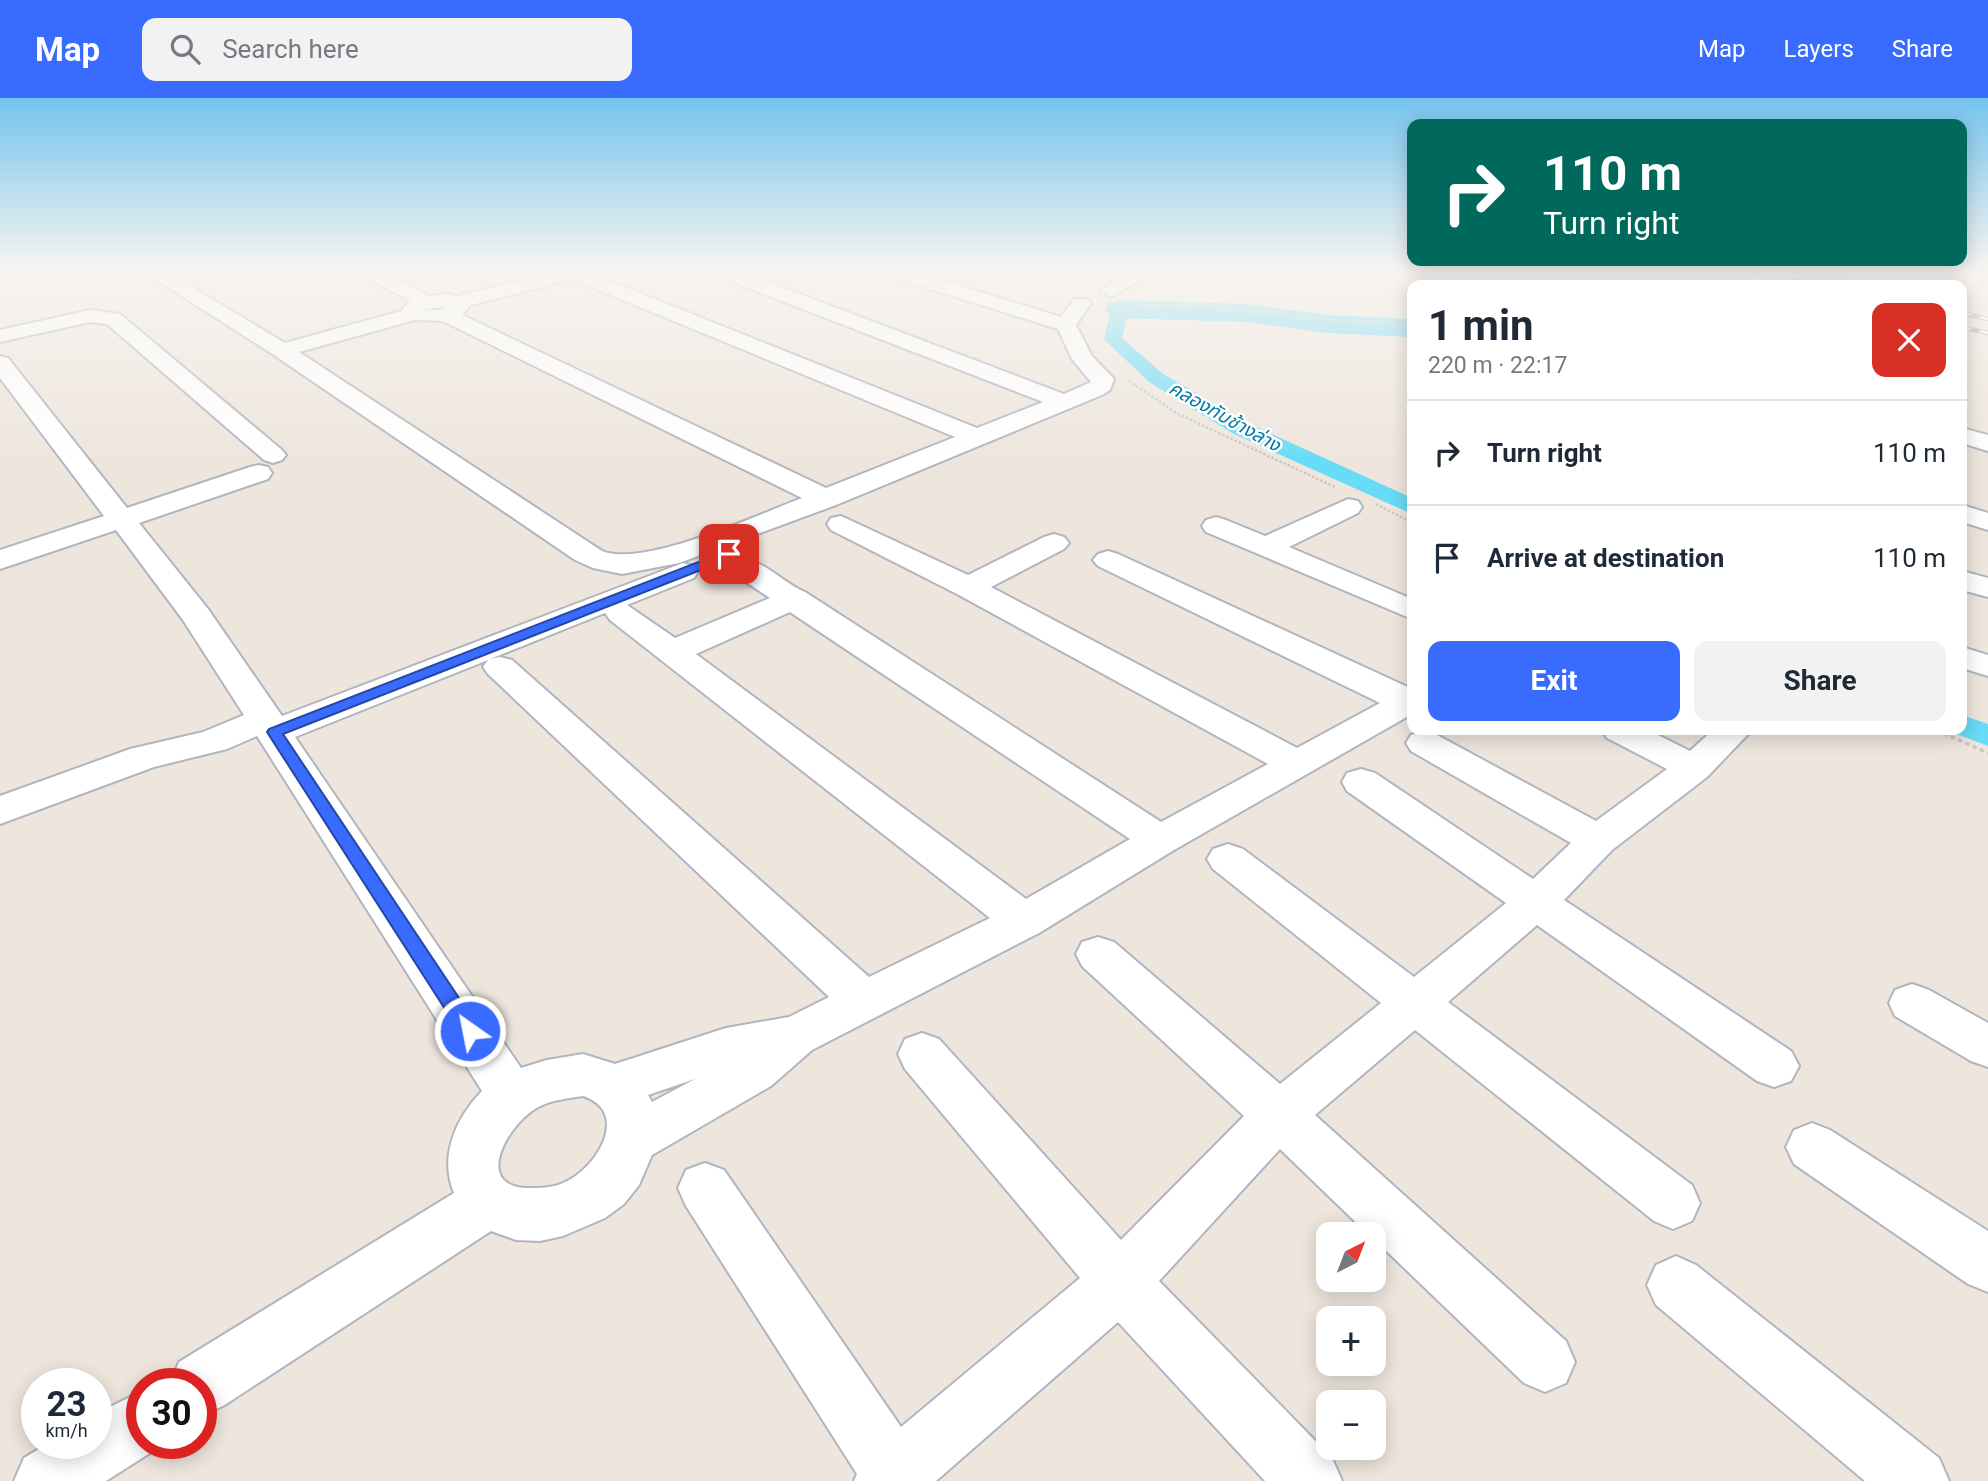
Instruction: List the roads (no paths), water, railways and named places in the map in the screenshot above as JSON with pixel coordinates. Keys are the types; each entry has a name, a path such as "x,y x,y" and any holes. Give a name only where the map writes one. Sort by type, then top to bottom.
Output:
{"street":[{"path":"0,560 122,519 266,464 234,419 131,333"},
{"path":"253,333 600,562 635,564 668,557 839,510"},
{"path":"282,350 346,333"},
{"path":"485,333 839,510 968,587 1298,764"},
{"path":"726,333 977,437"},
{"path":"883,333 1064,402"},
{"path":"0,811 142,758 270,725 839,510 977,437 1102,386 1103,379 1083,359 1077,333"},
{"path":"0,363 197,616 512,1096"},
{"path":"1967,437 1988,443"},
{"path":"1967,493 1988,499"},
{"path":"1266,547 1351,499"},
{"path":"1967,515 1988,522"},
{"path":"1216,526 1407,608"},
{"path":"968,587 1054,542"},
{"path":"1108,560 1407,701"},
{"path":"740,565 1160,840"},
{"path":"1967,582 1988,588"},
{"path":"672,652 794,599"},
{"path":"621,613 1024,921"},
{"path":"1967,659 1988,666"},
{"path":"500,667 864,1002"},
{"path":"633,1139 754,1071 795,1036 1024,921 1160,840 1407,704"},
{"path":"1630,735 1694,768"},
{"path":"705,1188 894,1479 1120,1282 1279,1115 1535,903 1598,840 1694,768 1729,735"},
{"path":"1424,743 1598,840"},
{"path":"1361,782 1774,1066"},
{"path":"1228,859 1673,1203"},
{"path":"1098,954 1279,1115 1545,1362"},
{"path":"1912,1003 1988,1047"},
{"path":"613,1086 744,1043 795,1036"},
{"path":"922,1054 1120,1282 1309,1481"},
{"path":"583,1075 613,1086 631,1109 633,1139 622,1166 600,1190 572,1208 540,1216 510,1215 487,1203 473,1179 473,1150 487,1121 512,1096 548,1079 583,1075"},
{"path":"1812,1147 1988,1264"},
{"path":"217,1374 487,1203"},
{"path":"1676,1285 1916,1481"},
{"path":"61,1477 126,1433"}],"waterway":[{"name":"คลองทับช้างล่าง","path":"1115,333 1113,339 1156,378 1242,429 1407,505"},
{"name":"คลองทับช้างล่าง","path":"1967,727 1988,736"}]}
